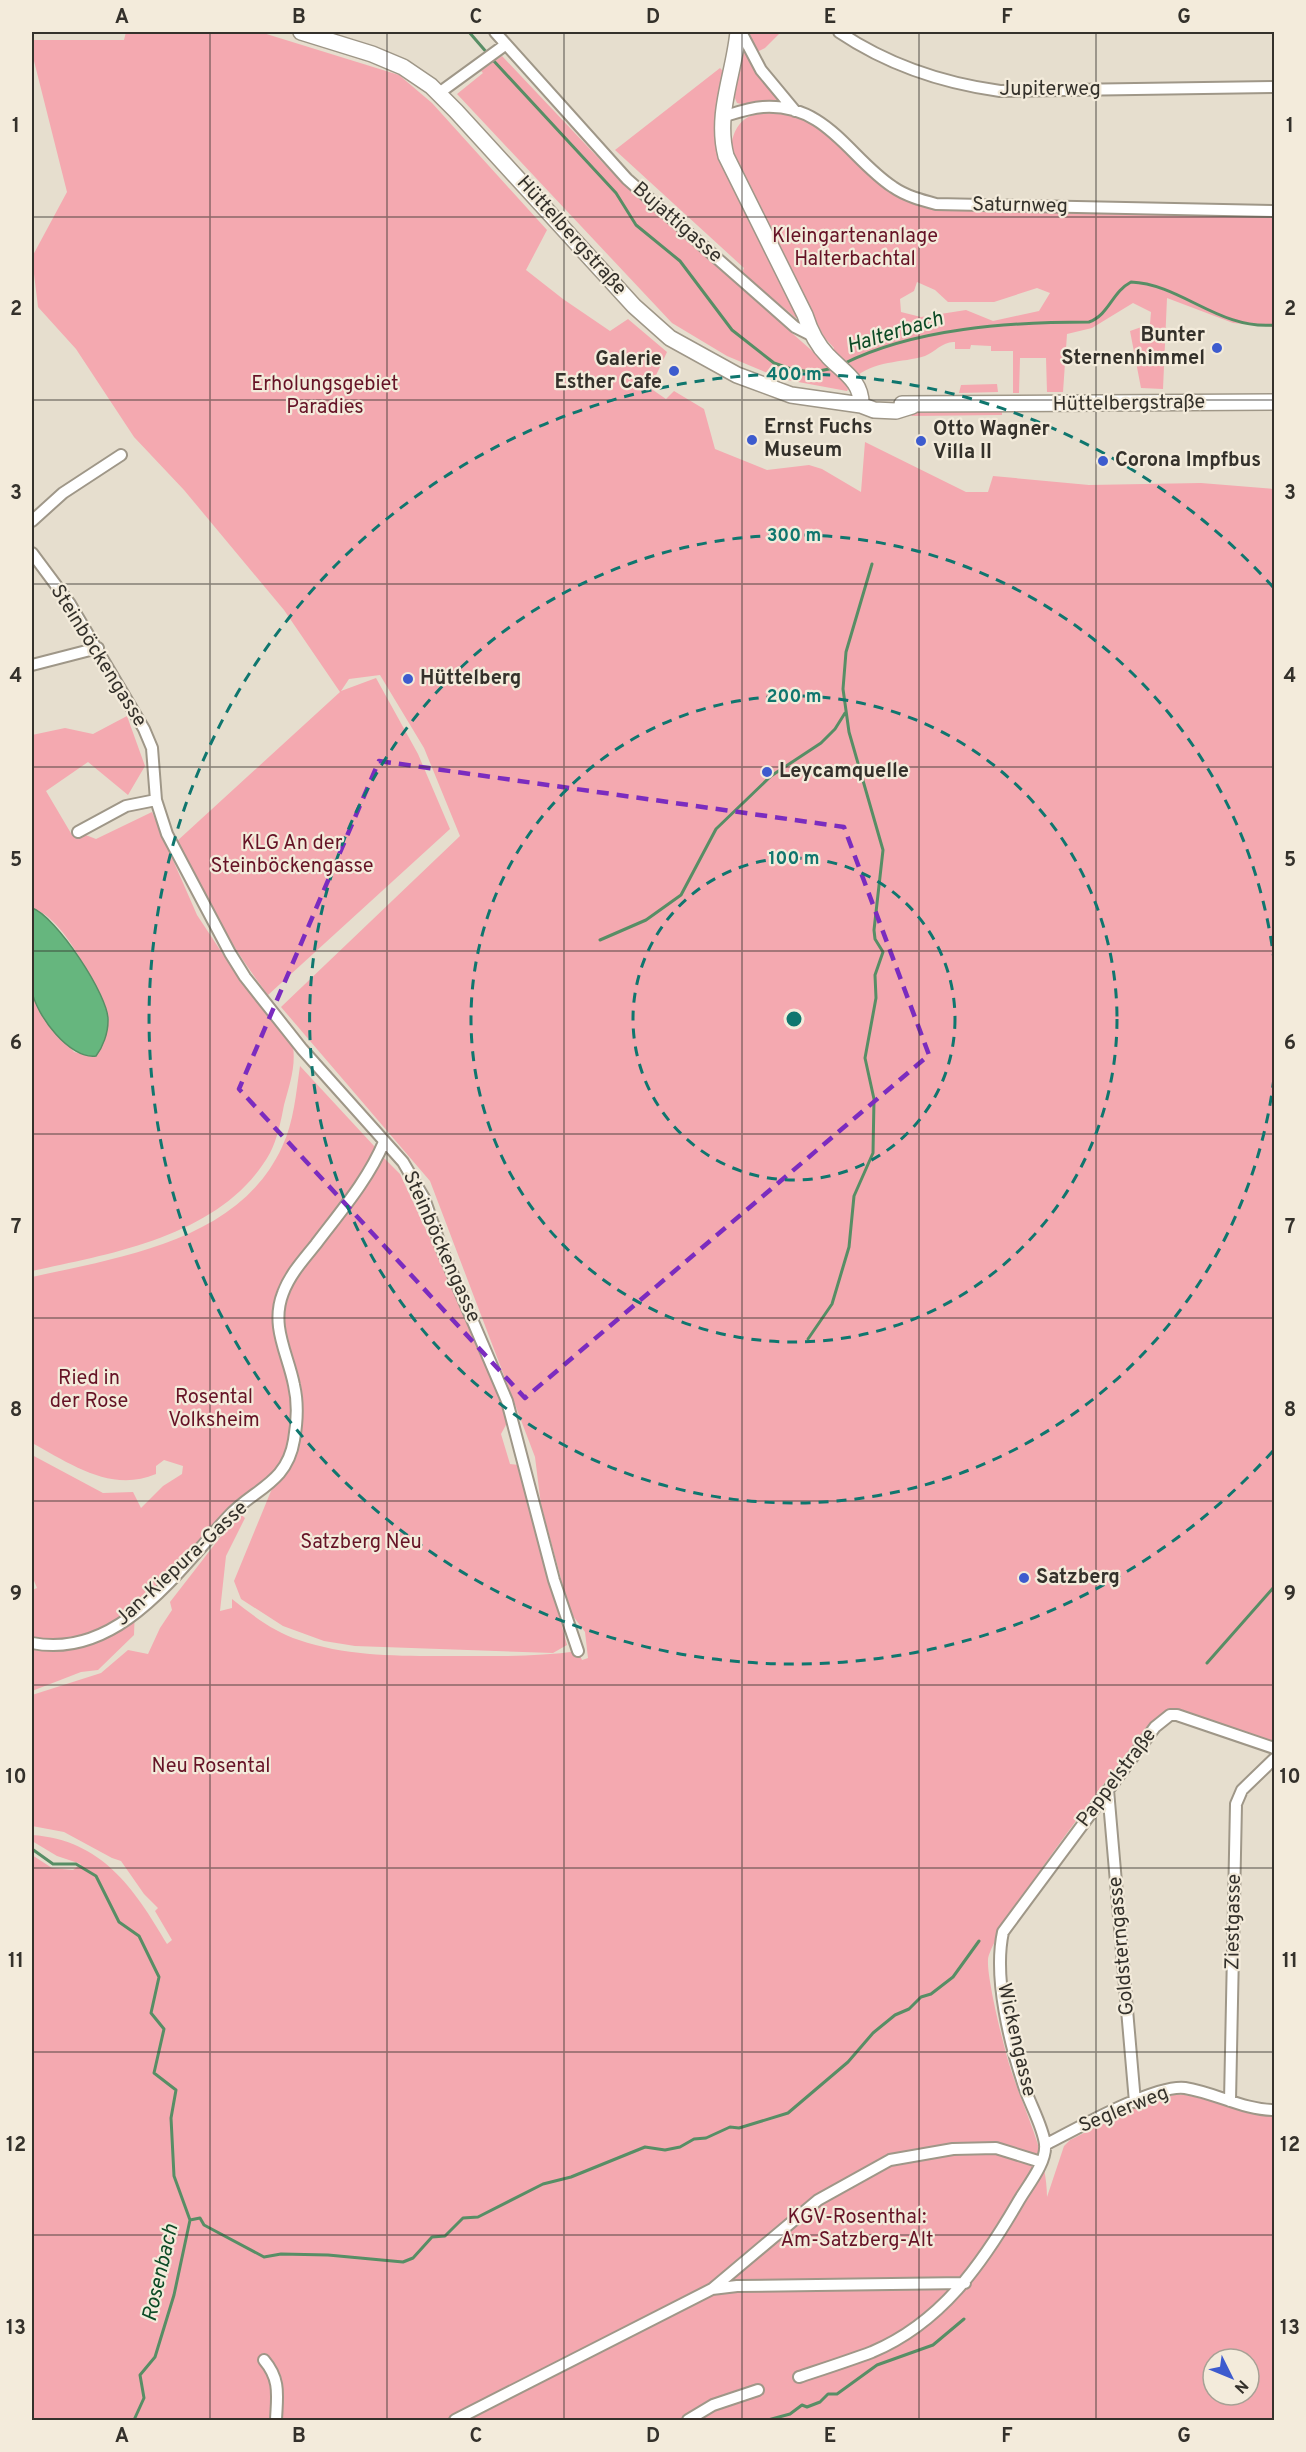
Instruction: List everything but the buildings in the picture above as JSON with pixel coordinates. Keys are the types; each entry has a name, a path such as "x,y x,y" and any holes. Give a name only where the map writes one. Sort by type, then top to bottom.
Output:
{"main road":[{"name":"Hüttelbergstraße","path":"301,32 393,62 412,72 439,93 634,306 670,338 707,360 765,387 804,398 861,405 874,402 912,406 1275,402"},
{"path":"740,32 722,117 723,146 729,165 805,315 811,334"},
{"name":"Bujattigasse","path":"811,334 827,356 853,379 860,390 861,405"}],"street":[{"name":"Bujattigasse","path":"495,32 627,179 795,327 811,334"},
{"name":"Saturnweg","path":"740,32 761,70 795,111"},
{"name":"Jupiterweg","path":"839,32 874,53 916,73 974,88 1000,91 1275,87"},
{"path":"439,93 505,45"},
{"name":"Saturnweg","path":"722,117 762,107 795,111 833,131 892,186 918,200 936,204 1275,211"},
{"path":"32,521 63,493 121,455"},
{"name":"Steinböckengasse","path":"32,553 70,604 144,729 152,748 156,800 179,859 245,977 308,1056 411,1173 424,1198 441,1247 501,1384 554,1580 578,1651"},
{"path":"32,665 98,648"},
{"path":"78,832 126,806 156,800"},
{"name":"Jan-Kiepura-Gasse","path":"32,1643 71,1644 96,1637 121,1624 174,1577 229,1515 265,1488 280,1473 294,1442 296,1412 294,1385 279,1334 278,1313 282,1296 297,1269 369,1173 384,1142"},
{"name":"Pappelstraße","path":"1003,1932 1155,1727 1170,1715 1204,1723 1275,1748"},
{"name":"Ziestgasse","path":"1230,2101 1236,1804 1242,1790 1275,1759"},
{"name":"Goldsterngasse","path":"1108,1790 1136,2102"},
{"name":"Wickengasse","path":"1003,1932 999,1949 1001,1985 1018,2068 1045,2145"},
{"name":"Seglerweg","path":"1045,2145 1136,2102 1170,2089 1184,2088 1260,2110 1275,2110"},
{"path":"799,2377 873,2351 896,2340 937,2311 965,2283 1041,2163 1045,2145"},
{"path":"455,2421 712,2289 818,2200 890,2160 953,2149 996,2148 1041,2163"},
{"path":"712,2289 736,2286 965,2283"},
{"path":"264,2360 277,2379 279,2398 276,2421"},
{"path":"688,2421 713,2405 758,2390"}],"highlighted area":[{"path":"379,761 844,827 929,1055 525,1398 239,1089"}],"green space":[{"path":"126,32 260,32 399,75 432,103 547,230 526,270 610,331 628,319 667,352 650,388 666,399 674,391 704,409 715,449 767,470 809,465 822,469 861,492 865,442 966,492 988,492 993,476 1089,485 1201,483 1274,489 1274,1742 1178,1710 1166,1712 1157,1718 1119,1764 1035,1878 995,1942 988,1960 988,1968 1011,2071 1042,2160 1047,2197 1064,2146 1070,2140 1143,2104 1173,2095 1185,2095 1251,2112 1274,2115 1274,2420 32,2420 32,1855 52,1868 73,1870 81,1864 57,1856 32,1841 32,1835 57,1839 78,1846 97,1857 128,1886 167,1944 172,1940 155,1911 158,1908 144,1894 121,1861 64,1832 32,1826 32,1695 101,1673 128,1650 148,1654 160,1628 172,1610 170,1602 239,1513 245,1518 226,1556 220,1611 232,1608 232,1599 247,1611 290,1637 318,1646 356,1653 501,1656 578,1651 582,1660 588,1658 585,1632 570,1612 541,1505 535,1457 430,1181 281,1007 460,836 424,748 380,675 349,679 341,691 376,678 418,754 450,829 268,995 230,940 176,842 340,692 284,610 184,490 134,437 76,349 38,307 32,257 67,192 32,53 32,40 124,40"},
{"path":"749,32 781,32 765,48 757,52"},
{"path":"742,49 781,102 745,105 737,103 734,96"},
{"path":"502,56 621,182 819,357 832,352 834,348 824,337 731,152 736,130 747,117 753,115 775,112 796,116 815,125 899,196 915,204 932,208 1274,217 1274,327 1233,323 1167,298 1163,389 1141,388 1130,331 1150,324 1151,312 1133,303 1092,328 1067,334 1063,392 1047,392 1046,358 1020,358 1019,393 1013,393 1013,351 991,351 991,346 971,345 970,349 955,349 955,342 943,345 925,356 870,368 854,379 847,391 782,379 727,356 672,323 457,94 483,73 481,71","holes":["917,282 935,290 948,302 994,302 1037,288 1050,293 1039,311 993,321 966,310 921,317 901,312 900,299 914,291"]},
{"name":"Kleingartenanlage Halterbachtal","path":"720,68 726,74 717,131 799,315 796,318 742,273 744,268 615,150"},
{"path":"997,384 998,392 959,393 961,385"},
{"path":"1002,410 1002,415 912,416 910,413"},
{"path":"127,716 145,766 128,795 88,762 46,791 72,835 78,832 96,839 152,812 197,915 242,983 293,1047 293,1069 275,1142 270,1153 250,1181 225,1204 196,1222 165,1236 98,1256 32,1271 32,992 38,1006 74,1052 93,1057 109,1019 88,973 68,940 57,925 32,908 32,735 65,728 93,734"},
{"path":"300,1066 375,1147 365,1171 320,1229 328,1235 384,1158 400,1174 476,1337 502,1406 507,1423 501,1434 510,1464 519,1465 567,1645 553,1653 355,1646 324,1641 283,1626 241,1599 234,1581 271,1491 297,1451 300,1404 291,1362 283,1366 290,1392 291,1418 287,1443 278,1469 135,1607 134,1635 98,1670 81,1672 32,1691 32,1590 37,1588 32,1576 32,1455 103,1493 133,1492 141,1508 163,1486 182,1474 183,1466 164,1460 156,1466 156,1474 139,1479 107,1478 77,1467 32,1443 32,1277 139,1252 174,1240 207,1224 237,1204 263,1179 282,1147 292,1118"}],"shaded area":[{"path":"32,908 54,925 67,941 100,994 106,1010 108,1026 105,1040 96,1056 86,1055 65,1044 47,1023 35,1001 30,971"}],"waterway":[{"name":"Halterbach","path":"469,32 488,54"},
{"name":"Halterbach","path":"492,59 616,193 636,225 680,261 732,330 774,363 794,370 814,372 834,368"},
{"name":"Halterbach","path":"843,364 901,342 932,335 995,326 1089,322 1096,319 1119,291 1131,282 1167,290 1235,321 1254,325 1274,325"},
{"path":"808,1339 832,1304 849,1247 854,1196 873,1153 874,1099 865,1058 876,998 875,975 883,952 875,939 874,930 883,850 849,732 843,689 846,652 872,564"},
{"path":"600,940 646,920 681,895 716,829 771,776 821,743 835,729 845,713"},
{"path":"1207,1663 1274,1587"},
{"name":"Rosenbach","path":"32,1849 53,1864 76,1864 96,1876 119,1922 139,1936 159,1977 151,2013 164,2029 154,2073 176,2090 171,2118 174,2176 190,2220 174,2295 155,2357 140,2375 144,2398 134,2420"},
{"path":"190,2220 200,2218 204,2225 264,2257 281,2254 328,2255 403,2262 413,2258 432,2237 445,2236 463,2218 478,2217 543,2184 571,2177 645,2147 665,2150 680,2147 694,2139 706,2138 730,2127 739,2128 788,2113 848,2062 873,2033 895,2015 909,2009 921,1997 931,1994 953,1977 979,1941"},
{"name":"Rosenbach","path":"768,2420 790,2414 802,2405 807,2407 820,2402 828,2394 837,2394 877,2365 933,2345 964,2319"}],"place":[{"name":"Bunter Sternenhimmel","path":"1217,348"},
{"name":"Galerie Esther Cafe","path":"674,371"},
{"name":"Ernst Fuchs Museum","path":"752,440"},
{"name":"Otto Wagner Villa II","path":"921,441"},
{"name":"Corona Impfbus","path":"1103,461"},
{"name":"Hüttelberg","path":"408,679"},
{"name":"Leycamquelle","path":"767,772"},
{"name":"Satzberg","path":"1024,1578"}],"park label":[{"name":"Erholungsgebiet Paradies","path":"325,396"},
{"name":"KLG An der Steinböckengasse","path":"292,856"},
{"name":"Ried in der Rose","path":"89,1390"},
{"name":"Rosental Volksheim","path":"214,1410"},
{"name":"Satzberg Neu","path":"361,1543"},
{"name":"Neu Rosental","path":"211,1767"},
{"name":"KGV-Rosenthal: Am-Satzberg-Alt","path":"857,2230"}]}
